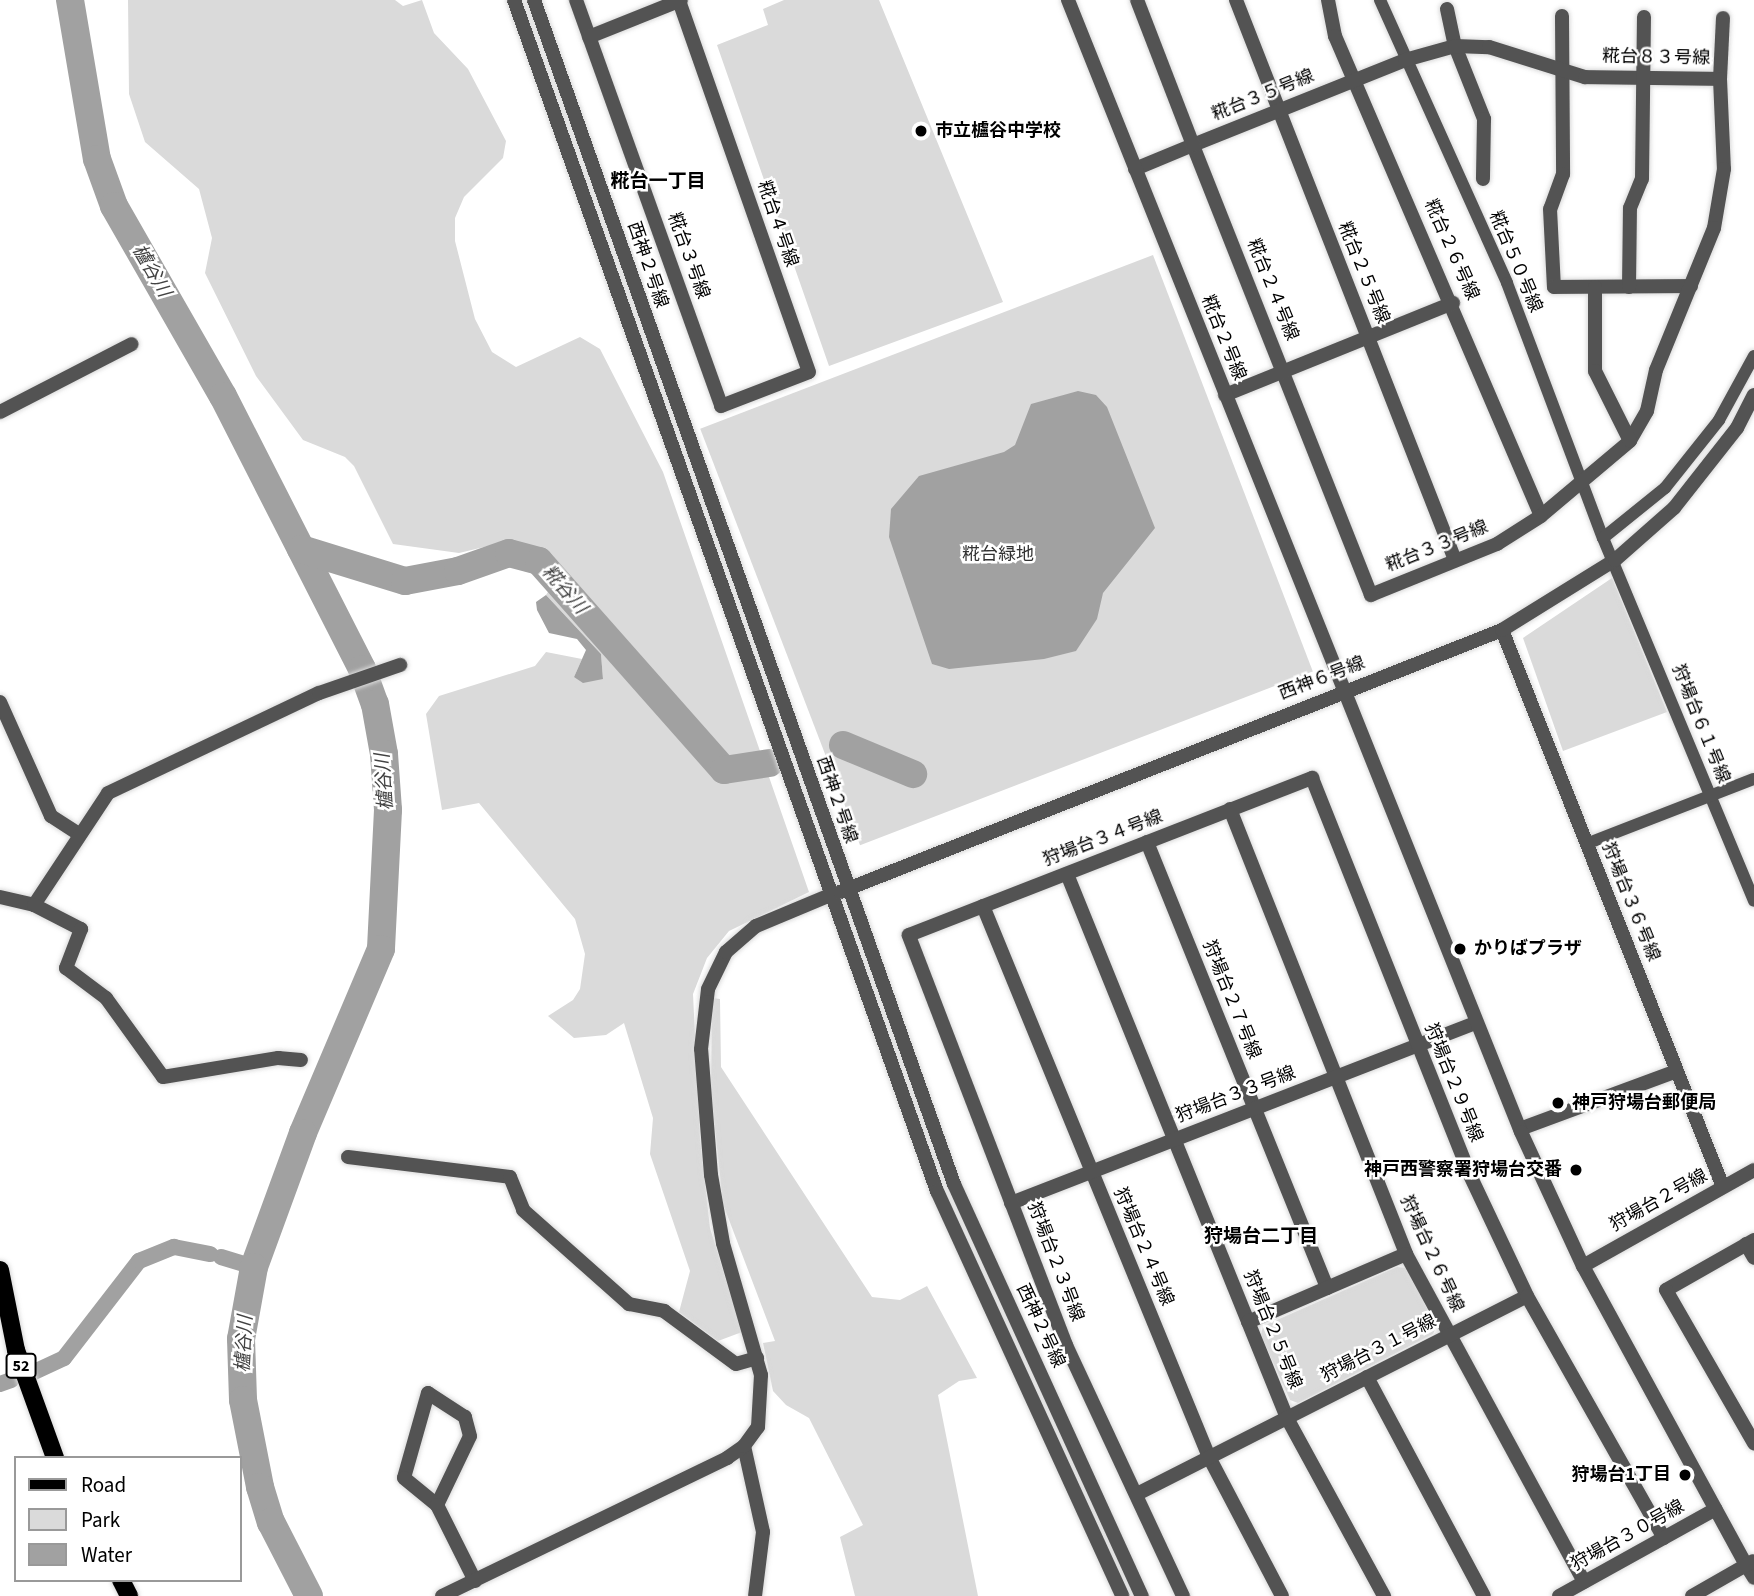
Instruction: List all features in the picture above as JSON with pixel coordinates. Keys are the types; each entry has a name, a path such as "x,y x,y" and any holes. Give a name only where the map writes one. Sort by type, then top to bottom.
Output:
{"main road":[{"name":"52","path":"0,1270 16,1350 54,1456"}],"street":[{"name":"西神２号線","path":"514,0 937,1191 1122,1596"},
{"name":"西神２号線","path":"534,0 847,889 954,1184 1142,1596"},
{"name":"糀台３号線","path":"576,0 721,406"},
{"path":"589,37 679,0"},
{"name":"糀台４号線","path":"679,0 809,372 721,406"},
{"name":"糀台２号線","path":"1068,0 1342,691 1520,1129 1583,1266 1716,1509 1750,1562 1754,1578"},
{"name":"糀台２４号線","path":"1137,0 1371,595"},
{"name":"糀台２５号線","path":"1236,0 1276,111 1455,560"},
{"name":"糀台２６号線","path":"1328,0 1335,36 1453,303 1541,516"},
{"name":"糀台５０号線","path":"1380,0 1507,283 1603,538"},
{"path":"1447,9 1455,46 1485,119 1483,179"},
{"path":"1562,16 1563,174 1550,209 1554,286 1691,286"},
{"path":"1629,287 1630,208 1642,179 1644,17"},
{"path":"1720,79 1723,18"},
{"name":"糀台８３号線","path":"1405,60 1455,46 1489,47 1585,77 1720,79 1724,169 1714,228 1656,370 1647,411 1630,441 1583,483"},
{"name":"糀台３５号線","path":"1135,169 1405,60"},
{"path":"1595,287 1595,371 1630,441"},
{"path":"1225,395 1453,303"},
{"path":"0,412 132,344"},
{"path":"1603,538 1665,488 1719,420 1754,356"},
{"name":"西神６号線","path":"744,1446 758,1427 762,1402 757,1358 723,1243 711,1175 701,1049 708,989 726,952 756,926 830,895 1502,630 1615,560 1674,508 1737,428 1754,394"},
{"name":"糀台３３号線","path":"1371,595 1497,544 1541,516 1583,483"},
{"name":"狩場台６１号線","path":"1603,538 1615,560 1754,901"},
{"name":"狩場台３６号線","path":"1502,630 1723,1187"},
{"path":"34,905 108,793 319,693 400,665"},
{"path":"0,702 51,816 79,834"},
{"name":"狩場台３４号線","path":"909,935 1312,778"},
{"name":"狩場台２９号線","path":"1312,778 1468,1171 1527,1296 1664,1538"},
{"path":"1586,844 1754,779"},
{"name":"狩場台２６号線","path":"1230,809 1406,1254 1584,1582"},
{"name":"狩場台２７号線","path":"1147,842 1327,1288"},
{"name":"狩場台２５号線","path":"1067,874 1287,1418 1384,1596"},
{"path":"0,897 34,905 80,929 65,968 106,998 163,1077 278,1058 301,1060"},
{"name":"狩場台２４号線","path":"983,906 1209,1457 1282,1596"},
{"name":"狩場台２３号線","path":"909,935 1066,1345 1183,1596"},
{"name":"狩場台３３号線","path":"1011,1203 1475,1023"},
{"path":"1520,1129 1677,1070"},
{"path":"348,1157 510,1177 523,1210 629,1304 664,1311 736,1364 757,1358"},
{"name":"狩場台２号線","path":"1583,1266 1754,1170"},
{"path":"1754,1258 1750,1242 1666,1290 1754,1443"},
{"path":"1248,1322 1406,1254"},
{"name":"狩場台３１号線","path":"1136,1494 1527,1296"},
{"path":"1367,1377 1485,1596"},
{"path":"437,1504 470,1436 465,1417 428,1393 404,1478 437,1504 475,1581"},
{"path":"442,1596 744,1446 763,1532 755,1596"},
{"name":"狩場台３０号線","path":"1559,1596 1716,1509"},
{"path":"1692,1596 1750,1562"}],"green space":[{"path":"128,0 395,0 403,6 422,0 434,33 468,69 506,141 503,158 464,197 455,218 455,241 475,319 492,352 516,367 580,337 600,349 663,472 809,892 729,931 707,958 693,994 700,1140 710,1228 742,1332 718,1341 679,1312 690,1271 650,1154 653,1118 624,1023 606,1035 574,1038 548,1016 573,1000 580,989 585,954 575,919 479,803 442,810 426,714 439,696 535,666 546,652 582,659 574,677 603,679 601,654 546,595 558,576 548,558 527,546 505,542 459,553 393,544 354,466 345,457 303,440 256,376 205,273 212,238 199,189 145,142 129,94"},
{"path":"784,0 879,0 1003,302 829,366 717,45 768,25 763,9"},
{"name":"糀台緑地","path":"1153,255 1313,671 860,845 700,429"},
{"path":"1612,578 1667,712 1563,751 1523,638"},
{"path":"712,998 720,999 721,1067 872,1297 900,1300 927,1286 977,1378 959,1381 938,1395 978,1596 855,1596 840,1537 863,1525 809,1418 786,1405 773,1391 763,1343 775,1341 723,1204 711,1090"},
{"path":"1397,1267 1407,1268 1436,1327 1433,1334 1298,1403 1290,1400 1261,1335 1263,1326"}],"water":[{"path":"1078,391 1096,395 1107,407 1155,528 1103,593 1097,619 1076,651 1044,659 949,669 932,664 889,537 891,509 919,476 1004,452 1015,445 1031,404"},
{"path":"546,595 601,654 603,679 583,683 574,677 586,650 577,639 549,633 537,610 536,602"}],"waterway":[{"name":"櫨谷川","path":"70,0 97,159 114,206 223,396 362,669 375,704 384,754 388,810 381,949 303,1133 254,1267 241,1339 243,1400 260,1487 271,1522 309,1596"},
{"name":"糀谷川","path":"301,549 405,581 458,571 509,553 539,561 724,770 769,763"},
{"name":"糀谷川","path":"843,745 913,774"},
{"path":"32,1373 64,1358 139,1261 174,1247 210,1254"},
{"path":"221,1257 254,1267"},
{"path":"0,1384 11,1380"}],"place":[{"name":"市立櫨谷中学校","path":"921,131"},
{"name":"かりばプラザ","path":"1460,949"},
{"name":"神戸狩場台郵便局","path":"1558,1103"},
{"name":"神戸西警察署狩場台交番","path":"1576,1170"},
{"name":"狩場台1丁目","path":"1685,1475"}],"district":[{"name":"糀台一丁目","path":"658,182"},
{"name":"狩場台二丁目","path":"1261,1237"}]}
